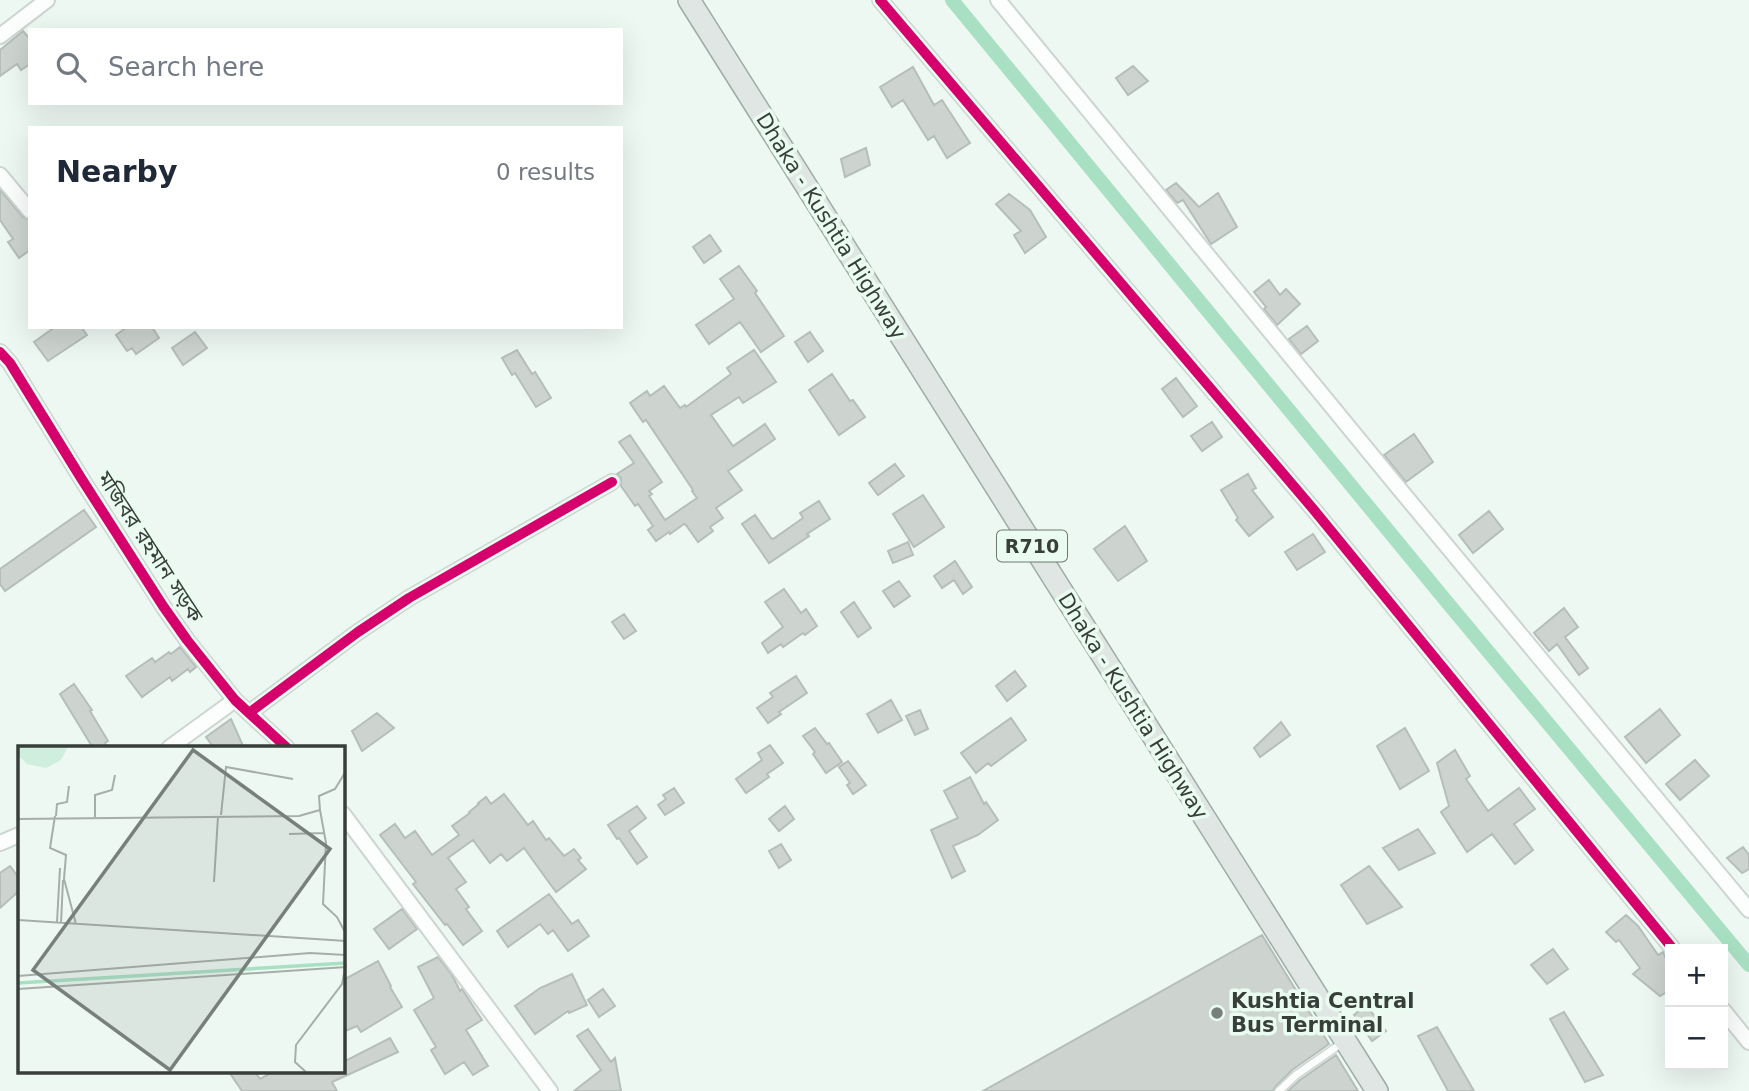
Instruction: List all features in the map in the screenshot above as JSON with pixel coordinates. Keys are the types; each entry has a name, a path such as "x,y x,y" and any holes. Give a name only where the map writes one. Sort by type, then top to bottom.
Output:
{"main road":[{"name":"Dhaka - Kushtia Highway","path":"689,0 1377,1091"}],"street":[{"path":"0,36 47,0"},
{"path":"880,0 1314,510 1668,944"},
{"path":"998,0 1749,910"},
{"path":"0,175 28,209"},
{"name":"মজিবর রহমান সড়ক","path":"0,352 27,389 163,606 235,700 285,746"},
{"path":"249,713 358,632 409,598 611,482"},
{"path":"172,746 235,700"},
{"path":"345,817 550,1091"},
{"path":"0,843 18,835"},
{"path":"1728,1016 1749,1042"}],"lane":[{"path":"1279,1091 1296,1074 1345,1041"}],"building":[{"path":"23,31 28,37 28,65 21,70 17,64 0,76 0,50"},
{"path":"1133,66 1148,81 1128,95 1116,78"},
{"path":"913,67 934,105 942,100 970,143 947,158 934,136 928,140 903,100 892,107 880,87"},
{"path":"866,148 870,165 845,177 841,159"},
{"path":"1176,183 1199,207 1218,193 1237,227 1211,244 1183,200 1177,203 1166,190"},
{"path":"0,190 23,217 28,219 28,251 19,258 8,242 13,239 0,220"},
{"path":"1009,194 1030,210 1046,237 1025,253 1014,235 1021,231 996,204"},
{"path":"710,235 721,251 704,263 693,247"},
{"path":"739,266 784,336 761,352 740,322 709,344 696,325 734,299 720,279"},
{"path":"1269,280 1280,295 1286,289 1300,304 1277,325 1254,292"},
{"path":"1307,326 1318,341 1301,354 1289,339"},
{"path":"52,329 82,329 87,335 48,361 34,342"},
{"path":"124,329 153,329 159,338 136,354 132,348 127,351 116,335"},
{"path":"195,332 207,348 183,365 172,348"},
{"path":"810,332 823,351 808,362 795,342"},
{"path":"517,350 551,398 536,407 515,373 512,375 502,358"},
{"path":"754,350 776,382 743,403 739,397 711,415 733,446 765,424 775,439 728,471 742,490 716,508 723,518 710,527 713,531 698,542 684,524 656,541 648,530 653,526 621,486 621,478 617,474 634,463 619,442 630,435 662,482 649,491 652,494 649,496 665,520 697,498 646,420 643,422 630,403 647,391 650,396 664,386 680,408 685,405 686,407 731,374 727,368"},
{"path":"832,374 850,401 853,400 865,417 839,435 809,390"},
{"path":"1176,378 1197,406 1183,417 1162,389"},
{"path":"1212,422 1222,437 1202,451 1191,436"},
{"path":"1414,434 1433,462 1406,482 1384,455"},
{"path":"895,464 904,476 878,495 869,483"},
{"path":"1248,474 1256,488 1252,490 1273,517 1249,536 1236,520 1238,518 1221,490"},
{"path":"923,495 944,527 914,547 893,514"},
{"path":"819,501 830,519 769,563 742,524 755,515 773,539 803,518 800,513"},
{"path":"84,510 96,527 5,591 0,584 0,569"},
{"path":"1489,511 1503,529 1473,553 1459,535"},
{"path":"1125,526 1147,561 1118,581 1094,549"},
{"path":"1313,534 1325,552 1297,570 1285,552"},
{"path":"908,542 913,555 893,563 888,551"},
{"path":"955,561 972,587 963,594 954,580 942,588 934,576"},
{"path":"899,581 910,596 894,607 883,591"},
{"path":"784,589 801,613 806,609 817,626 768,653 762,643 783,627 765,602"},
{"path":"854,602 871,628 858,637 841,612"},
{"path":"1564,608 1578,627 1565,637 1588,668 1579,675 1557,644 1549,651 1534,633"},
{"path":"624,614 636,631 624,639 612,622"},
{"path":"180,647 196,667 190,672 188,669 172,681 170,677 142,697 126,676 152,658 155,662"},
{"path":"1015,671 1026,686 1007,701 996,686"},
{"path":"796,676 807,693 768,723 757,708 773,697 770,693"},
{"path":"74,684 92,710 90,711 108,741 105,743 107,746 92,746 60,694"},
{"path":"891,700 902,720 878,733 867,714"},
{"path":"1660,709 1680,735 1646,763 1625,737"},
{"path":"920,710 928,729 915,735 906,716"},
{"path":"377,713 394,728 362,751 352,731"},
{"path":"1011,718 1026,740 991,766 988,763 976,773 961,753"},
{"path":"231,719 243,746 213,746 206,737"},
{"path":"1281,722 1290,735 1260,757 1254,748"},
{"path":"815,728 842,762 826,773 803,736"},
{"path":"1405,728 1429,771 1400,789 1377,746"},
{"path":"770,745 783,763 746,793 736,779 762,760 758,753"},
{"path":"1455,750 1470,776 1466,779 1488,811 1519,788 1535,809 1514,824 1533,850 1515,864 1492,834 1467,852 1441,812 1449,806 1437,763"},
{"path":"1695,760 1709,776 1680,800 1666,784"},
{"path":"848,761 866,785 853,794 847,785 850,783 839,767"},
{"path":"970,777 984,804 986,802 998,820 978,835 953,846 965,871 952,878 931,830 958,818 944,791"},
{"path":"674,788 684,803 665,815 658,805 666,799 663,795"},
{"path":"504,794 528,825 533,821 546,840 549,838 564,856 574,849 581,858 578,860 586,869 556,892 524,848 507,861 501,854 490,863 473,840 448,858 466,882 456,889 482,931 463,945 413,884 416,882 380,835 395,824 405,838 415,831 432,855 459,835 452,826 470,813 478,803 486,797 491,804"},
{"path":"637,806 646,818 629,831 647,857 637,864 608,825"},
{"path":"785,806 794,819 779,831 769,819"},
{"path":"1418,829 1435,853 1399,870 1383,848"},
{"path":"781,844 791,860 779,868 769,851"},
{"path":"1743,847 1749,855 1749,869 1742,873 1727,858"},
{"path":"10,866 18,877 18,892 0,908 0,873"},
{"path":"1369,866 1402,907 1367,924 1341,885"},
{"path":"549,894 572,924 578,920 589,936 568,951 553,930 548,934 540,924 508,947 497,931"},
{"path":"402,909 417,929 389,949 374,929"},
{"path":"1626,915 1638,926 1658,955 1663,952 1665,957 1665,993 1660,996 1633,974 1640,968 1619,940 1616,942 1606,932"},
{"name":"Kushtia Central Bus Terminal","path":"1262,935 1329,1044 1292,1070 1273,1091 983,1091"},
{"path":"1553,949 1568,969 1547,984 1531,965"},
{"path":"438,957 482,1020 466,1030 488,1066 473,1075 464,1062 445,1074 431,1050 436,1047 414,1010 434,998 418,967"},
{"path":"378,961 402,1007 361,1032 357,1026 345,1031 345,979"},
{"path":"572,974 587,1005 569,1013 568,1011 535,1034 515,1006 540,988"},
{"path":"603,989 615,1006 599,1017 588,1000"},
{"path":"1366,1005 1386,1031 1372,1041 1354,1015"},
{"path":"1564,1012 1603,1075 1585,1082 1550,1019"},
{"path":"1437,1027 1474,1091 1448,1091 1418,1036"},
{"path":"588,1029 611,1062 615,1058 621,1091 574,1091 601,1070 577,1036"},
{"path":"390,1038 398,1052 332,1082 337,1091 242,1091 230,1074 256,1074 260,1079 269,1074 345,1074 345,1061"},
{"path":"1336,1055 1358,1091 1288,1091 1300,1080"}],"waterway":[{"path":"952,0 1749,965"}],"cycle path":[{"path":"880,0 1314,510 1669,944"},
{"path":"0,352 10,363 187,640 235,700 285,746"},
{"path":"249,713 358,632 409,598 612,482"}],"place":[{"name":"Kushtia Central Bus Terminal","path":"1217,1013"}]}
